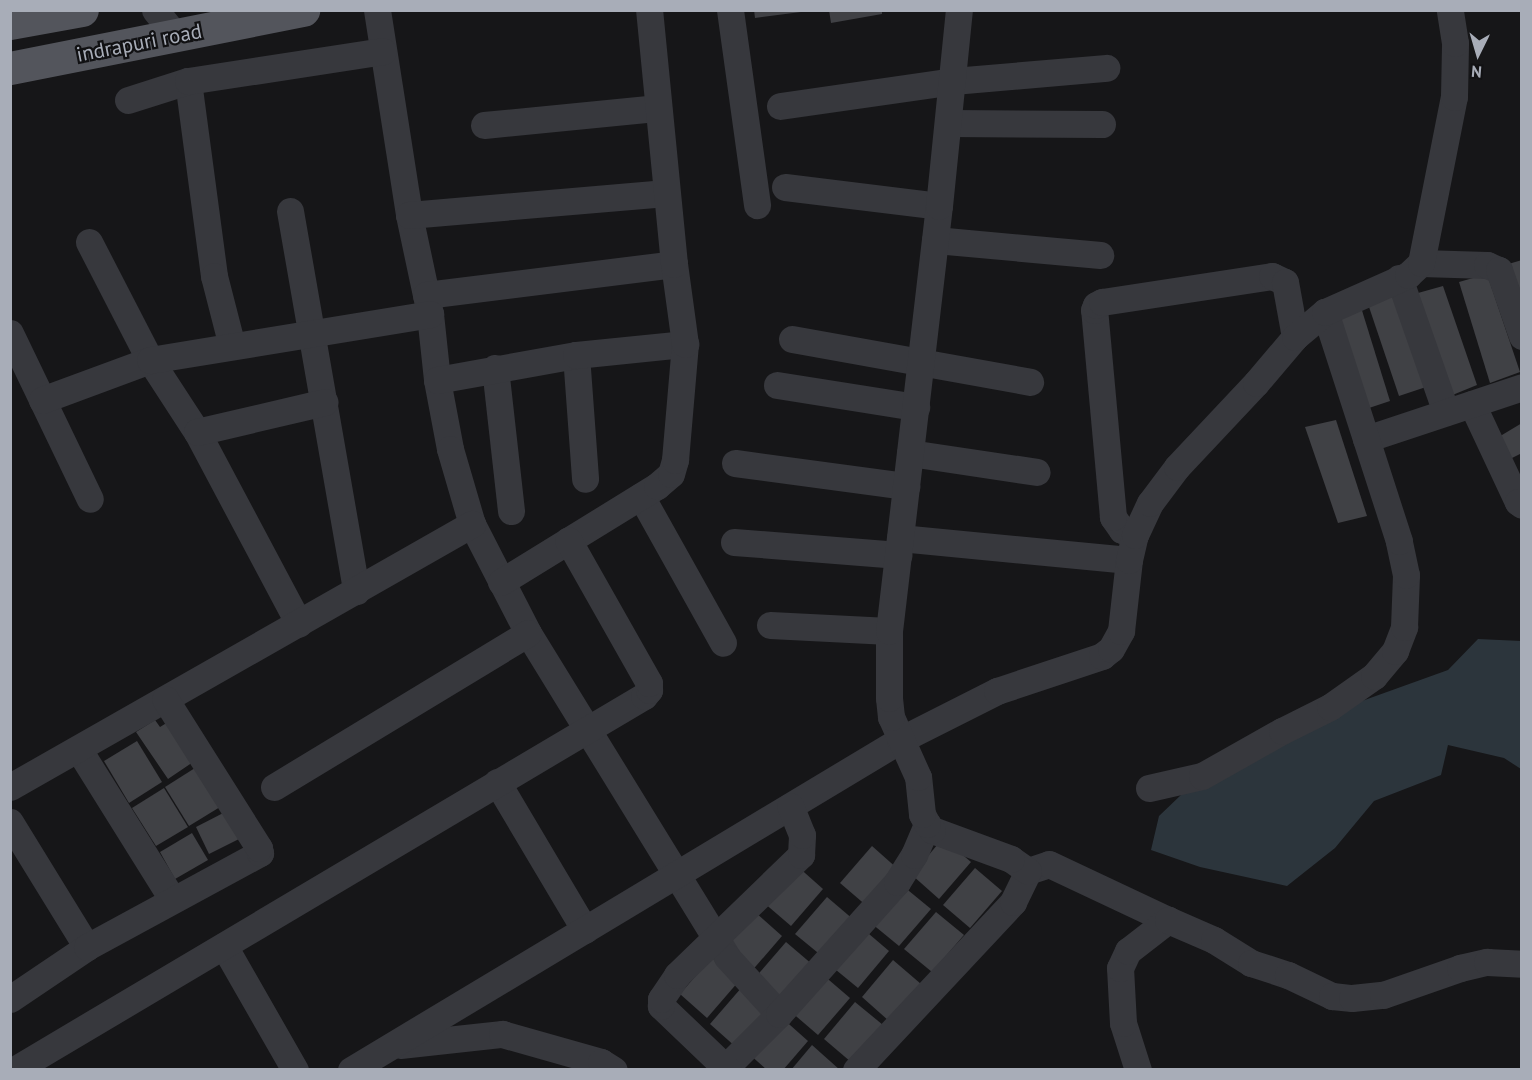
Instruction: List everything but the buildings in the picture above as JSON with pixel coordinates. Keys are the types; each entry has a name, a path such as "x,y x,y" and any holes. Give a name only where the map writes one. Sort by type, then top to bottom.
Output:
{"main road":[{"name":"indrapuri road","path":"10,23 82,10"},
{"name":"indrapuri road","path":"10,68 303,10"}],"street":[{"path":"155,10 176,36"},
{"path":"377,10 409,215 428,304 437,380 450,449 472,524 528,633 588,727 727,957 779,1014"},
{"path":"501,582 641,496 671,474 675,460 685,344 666,193 649,10"},
{"path":"730,10 757,205"},
{"path":"959,10 939,206 889,631 888,698 891,717 918,777 922,813 927,824 933,830 1011,859 1028,871"},
{"path":"1446,412 1410,271 1454,97 1455,43 1450,10"},
{"path":"128,100 188,81 383,51"},
{"path":"780,106 952,81 1106,68"},
{"path":"188,81 214,276 232,346"},
{"path":"484,125 658,108"},
{"path":"948,123 1102,124"},
{"path":"785,187 939,206"},
{"path":"409,215 666,193"},
{"path":"290,211 356,591"},
{"path":"935,240 1100,255"},
{"path":"89,242 150,360 197,432 299,624"},
{"path":"42,400 150,360 310,333 428,304 674,264"},
{"path":"351,1070 900,740 997,691 1102,656 1111,649 1121,631 1132,547 1150,503 1177,467 1256,383 1294,337 1325,312 1410,271 1487,265 1500,270 1521,336"},
{"path":"1132,547 1113,517 1094,310 1096,305 1102,302 1272,276 1285,282 1294,337"},
{"path":"1149,788 1202,776 1282,730 1330,707 1374,676 1395,651 1404,627 1406,575 1399,541 1325,312"},
{"path":"10,333 90,499"},
{"path":"792,339 1030,382"},
{"path":"437,380 576,355 685,344"},
{"path":"576,355 585,479"},
{"path":"495,368 511,511"},
{"path":"777,386 916,407"},
{"path":"1366,439 1521,387"},
{"path":"197,432 325,402"},
{"path":"1472,404 1521,505"},
{"path":"910,453 1037,472"},
{"path":"735,464 906,486"},
{"path":"641,496 723,643"},
{"path":"10,787 79,750 472,524"},
{"path":"14,1070 588,727 644,696 649,690 649,683 568,540"},
{"path":"734,542 899,547 1132,547"},
{"path":"770,625 889,631"},
{"path":"274,786 528,633"},
{"path":"10,999 87,947 260,850 165,699"},
{"path":"79,750 172,899"},
{"path":"497,782 585,930"},
{"path":"790,807 801,835 803,845 801,855 717,939 677,975 660,1003 727,1068 779,1014 897,882 914,855 927,824"},
{"path":"10,822 87,947"},
{"path":"856,1070 1012,902 1028,871 1049,864 1214,940 1251,963 1288,975 1332,996 1352,998 1383,995 1460,968 1487,962 1521,964"},
{"path":"1138,1070 1123,1023 1120,968 1128,951 1168,920"},
{"path":"224,946 295,1070"},
{"path":"391,1046 502,1034 601,1062 614,1070"}],"shaded area":[{"path":"1478,639 1521,641 1521,769 1504,758 1448,745 1441,775 1374,801 1335,848 1287,886 1200,867 1151,850 1159,816 1182,794 1348,706 1448,670"}]}
